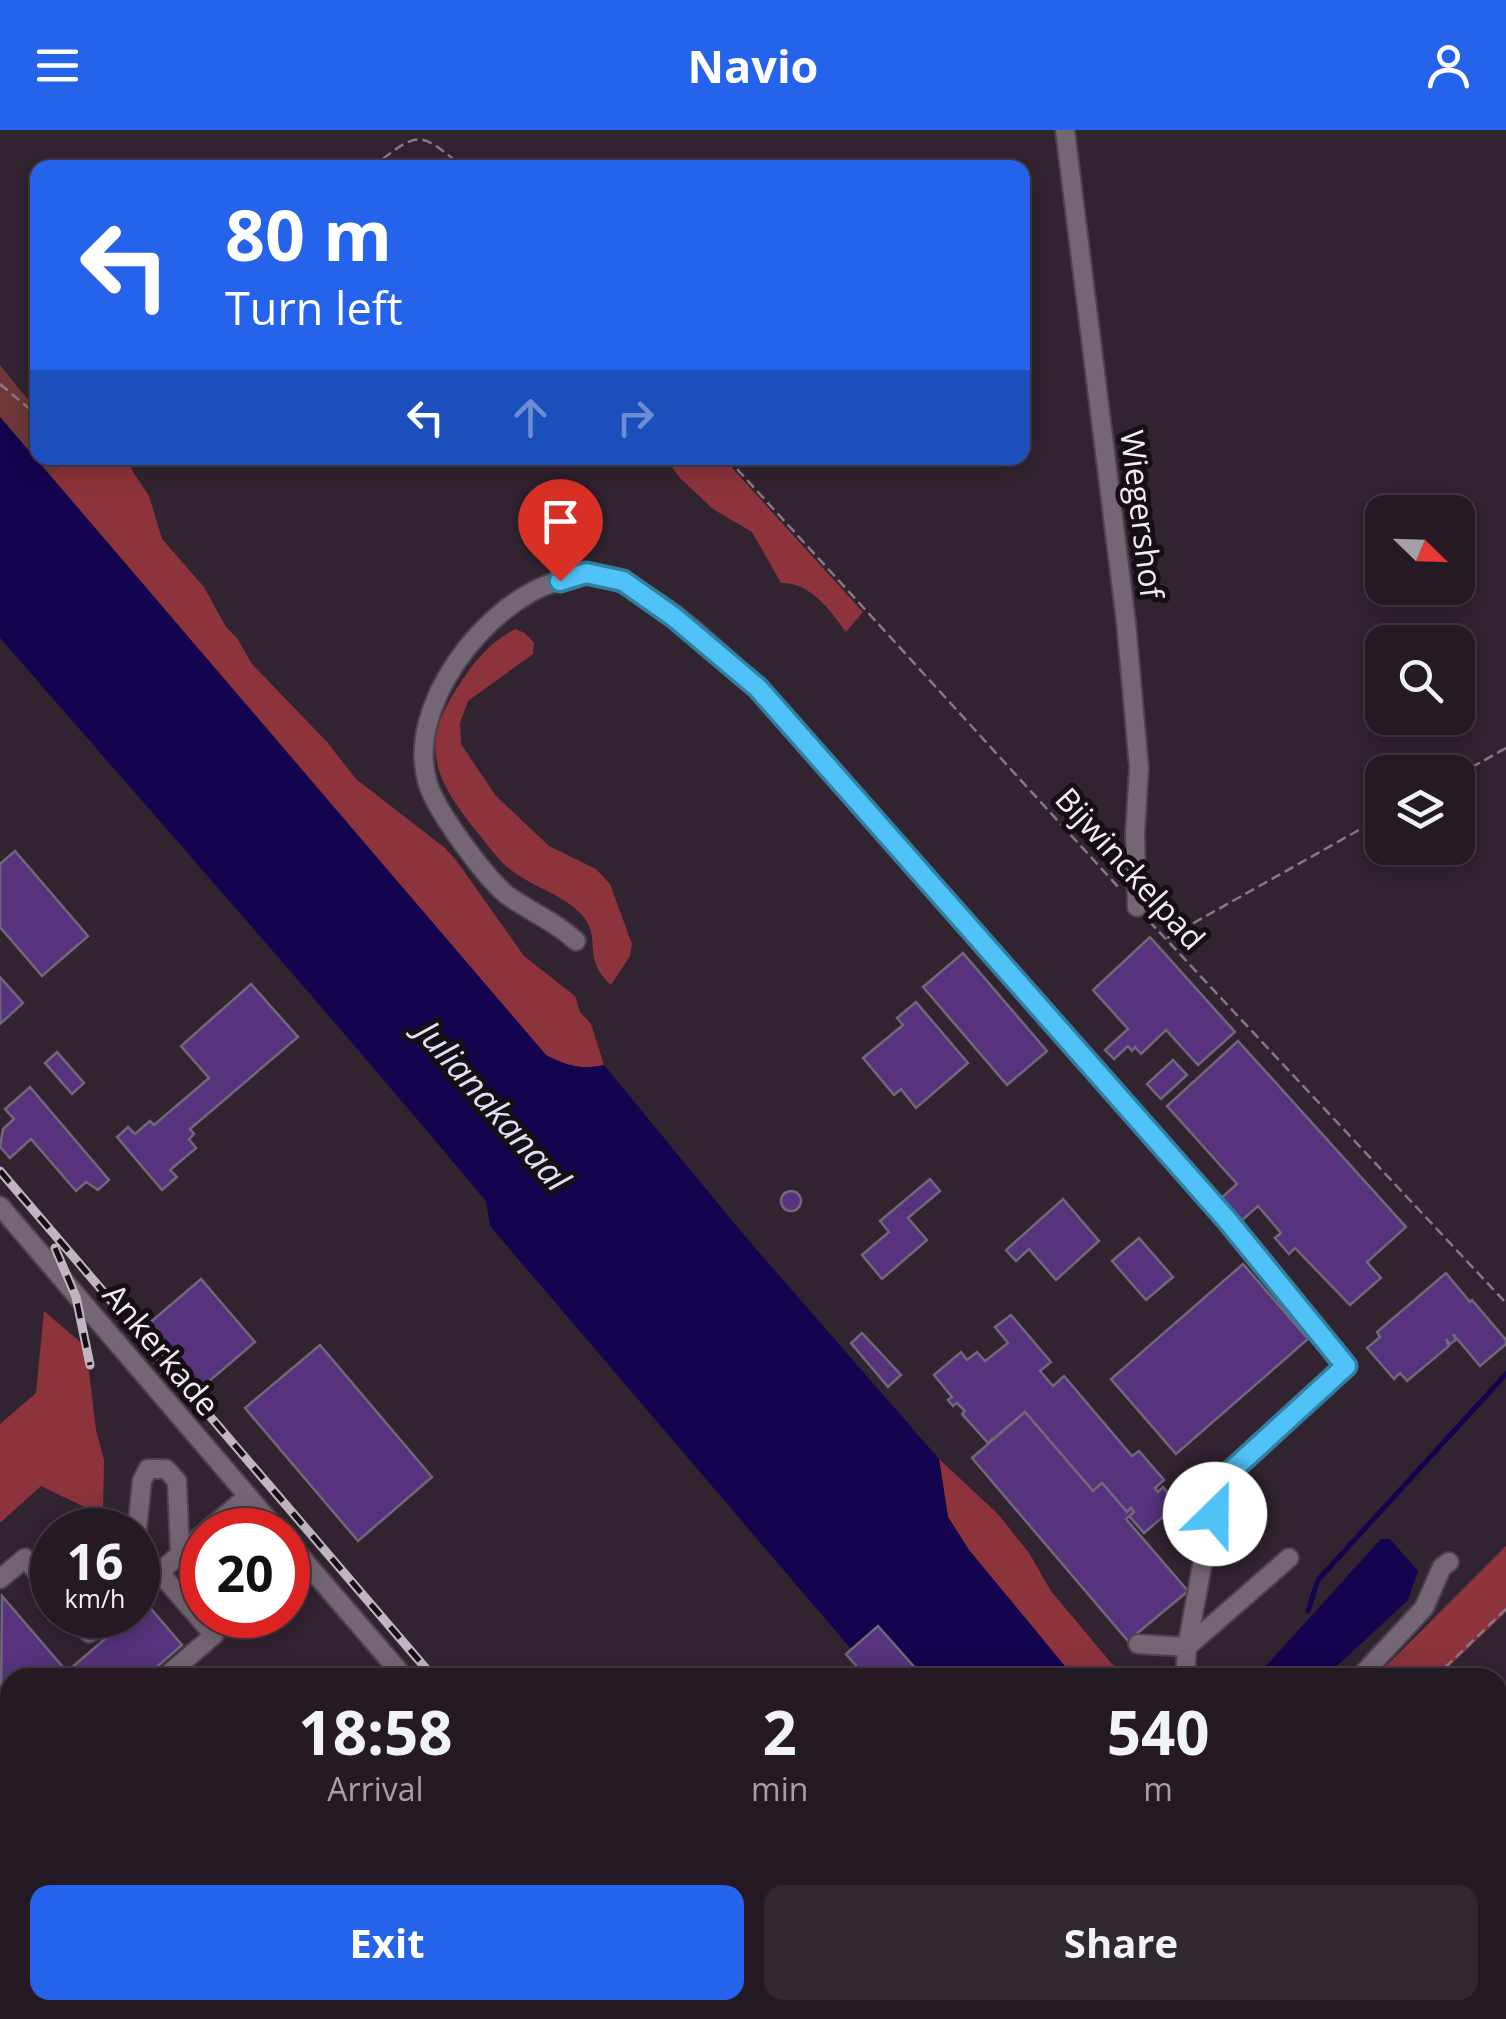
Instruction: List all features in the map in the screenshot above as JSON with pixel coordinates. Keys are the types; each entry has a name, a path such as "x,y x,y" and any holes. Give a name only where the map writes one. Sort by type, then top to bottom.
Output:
{"street":[{"name":"Wiegershof","path":"1065,130 1129,658 1139,768 1135,832 1137,907"},
{"path":"576,941 559,924 507,894 470,854 428,784 424,743 436,698 457,661 492,620 535,589 586,573 623,581 690,629 758,688 1225,1218 1346,1366 1224,1480 1202,1566 1186,1668"},
{"name":"Ankerkade","path":"0,1206 259,1508"},
{"path":"139,1508 142,1481 148,1469 166,1469 177,1481 180,1554 160,1571"},
{"path":"234,1508 248,1496"},
{"path":"0,1579 24,1558 30,1565"},
{"path":"1138,1644 1187,1647 1289,1558"},
{"path":"1368,1668 1424,1608 1442,1566 1449,1562"},
{"path":"310,1568 396,1668"},
{"path":"160,1573 214,1635 176,1668"}],"path":[{"path":"380,160 411,132"},
{"path":"432,134 456,160"},
{"path":"0,384 30,409"},
{"name":"Bijwinckelpad","path":"733,465 1506,1304"},
{"path":"1475,765 1506,748"},
{"path":"1166,939 1365,827"},
{"path":"1444,1668 1506,1609"}],"shaded area":[{"path":"0,365 30,402 30,452 0,417"},
{"path":"41,465 61,465 50,475"},
{"path":"61,465 132,465 149,496 162,539 204,587 252,664 327,742 356,779 456,860 524,956 575,996 580,1012 591,1024 604,1065 574,1066 546,1055 50,475"},
{"path":"670,465 729,465 863,612 846,632 810,592 781,583 752,532 713,509"},
{"path":"515,629 534,643 533,654 468,701 460,723 461,744 496,796 549,846 596,869 610,884 632,944 630,956 611,985 596,964 587,921 571,905 516,874 499,859 450,794 436,760 439,724 466,674 499,639"},
{"path":"44,1311 86,1347 96,1430 104,1460 103,1508 86,1508 41,1486 0,1523 0,1424 36,1393"},
{"path":"939,1459 998,1514 1029,1553 1051,1591 1118,1668 1066,1668 969,1550 948,1517"},
{"path":"1506,1546 1506,1612 1447,1668 1384,1668"}],"water":[{"name":"Julianakanaal","path":"0,417 30,452 30,465 41,465 546,1055 574,1066 604,1065 743,1234 939,1459 948,1517 969,1550 1067,1668 867,1668 490,1226 486,1201 0,638"},
{"path":"1381,1539 1390,1539 1418,1571 1408,1600 1335,1668 1264,1668"}],"building":[{"path":"15,851 88,936 42,976 0,927 0,864"},
{"path":"1150,937 1235,1032 1198,1065 1166,1030 1141,1054 1128,1046 1114,1059 1105,1050 1128,1029 1093,990"},
{"path":"963,953 1047,1051 1007,1085 923,987"},
{"path":"0,977 23,1003 0,1024"},
{"path":"251,984 298,1037 190,1129 194,1134 189,1139 196,1148 170,1170 177,1177 162,1190 117,1137 128,1127 135,1134 150,1121 154,1125 209,1078 181,1046"},
{"path":"916,1002 968,1063 916,1108 901,1089 894,1095 863,1058 903,1025 897,1018"},
{"path":"1238,1041 1406,1227 1367,1262 1381,1278 1350,1305 1295,1248 1289,1254 1275,1238 1281,1233 1258,1206 1240,1222 1219,1200 1237,1184 1167,1106"},
{"path":"57,1052 84,1083 72,1094 45,1063"},
{"path":"1173,1060 1187,1075 1161,1099 1147,1084"},
{"path":"30,1087 109,1180 98,1190 86,1182 76,1191 31,1139 10,1158 0,1147 3,1129 14,1119 5,1109"},
{"path":"930,1179 940,1191 908,1218 927,1240 882,1279 862,1255 889,1232 880,1221"},
{"path":"791,1191 801,1201 791,1211 781,1201"},
{"path":"1063,1199 1099,1241 1056,1280 1029,1249 1016,1261 1006,1250"},
{"path":"1139,1238 1173,1277 1146,1300 1112,1261"},
{"path":"1243,1264 1308,1339 1176,1454 1111,1379"},
{"path":"1446,1273 1506,1344 1480,1366 1453,1334 1456,1340 1450,1344 1446,1339 1449,1346 1407,1381 1400,1373 1394,1379 1367,1348 1380,1337 1377,1332"},
{"path":"201,1279 255,1342 200,1389 146,1326"},
{"path":"1011,1315 1051,1362 1040,1371 1053,1386 1064,1376 1132,1456 1139,1451 1164,1480 1155,1488 1158,1492 1163,1487 1177,1505 1144,1533 1129,1516 1134,1512 1131,1508 1127,1512 1102,1483 1093,1491 1025,1412 988,1443 962,1414 965,1411 948,1400 952,1397 934,1375 961,1352 967,1360 977,1352 985,1361 1008,1343 995,1327"},
{"path":"862,1333 901,1375 888,1387 851,1343"},
{"path":"320,1345 432,1477 358,1541 245,1408"},
{"path":"1025,1412 1093,1491 1102,1483 1127,1512 1131,1508 1134,1512 1126,1519 1188,1591 1128,1641 972,1458"},
{"path":"2,1596 30,1629 30,1638 38,1638 64,1668 1,1668"},
{"path":"160,1619 182,1645 156,1668 71,1668 106,1638 160,1638"},
{"path":"878,1626 915,1668 858,1668 846,1654"}],"waterway":[{"path":"1308,1611 1318,1580 1506,1374"}],"railway":[{"path":"0,1171 425,1668"},
{"path":"55,1248 76,1297 90,1365"}],"route":[{"path":"560,581 586,573 623,581 674,617 758,688 1165,1148 1346,1366 1228,1474 1215,1514"}]}
